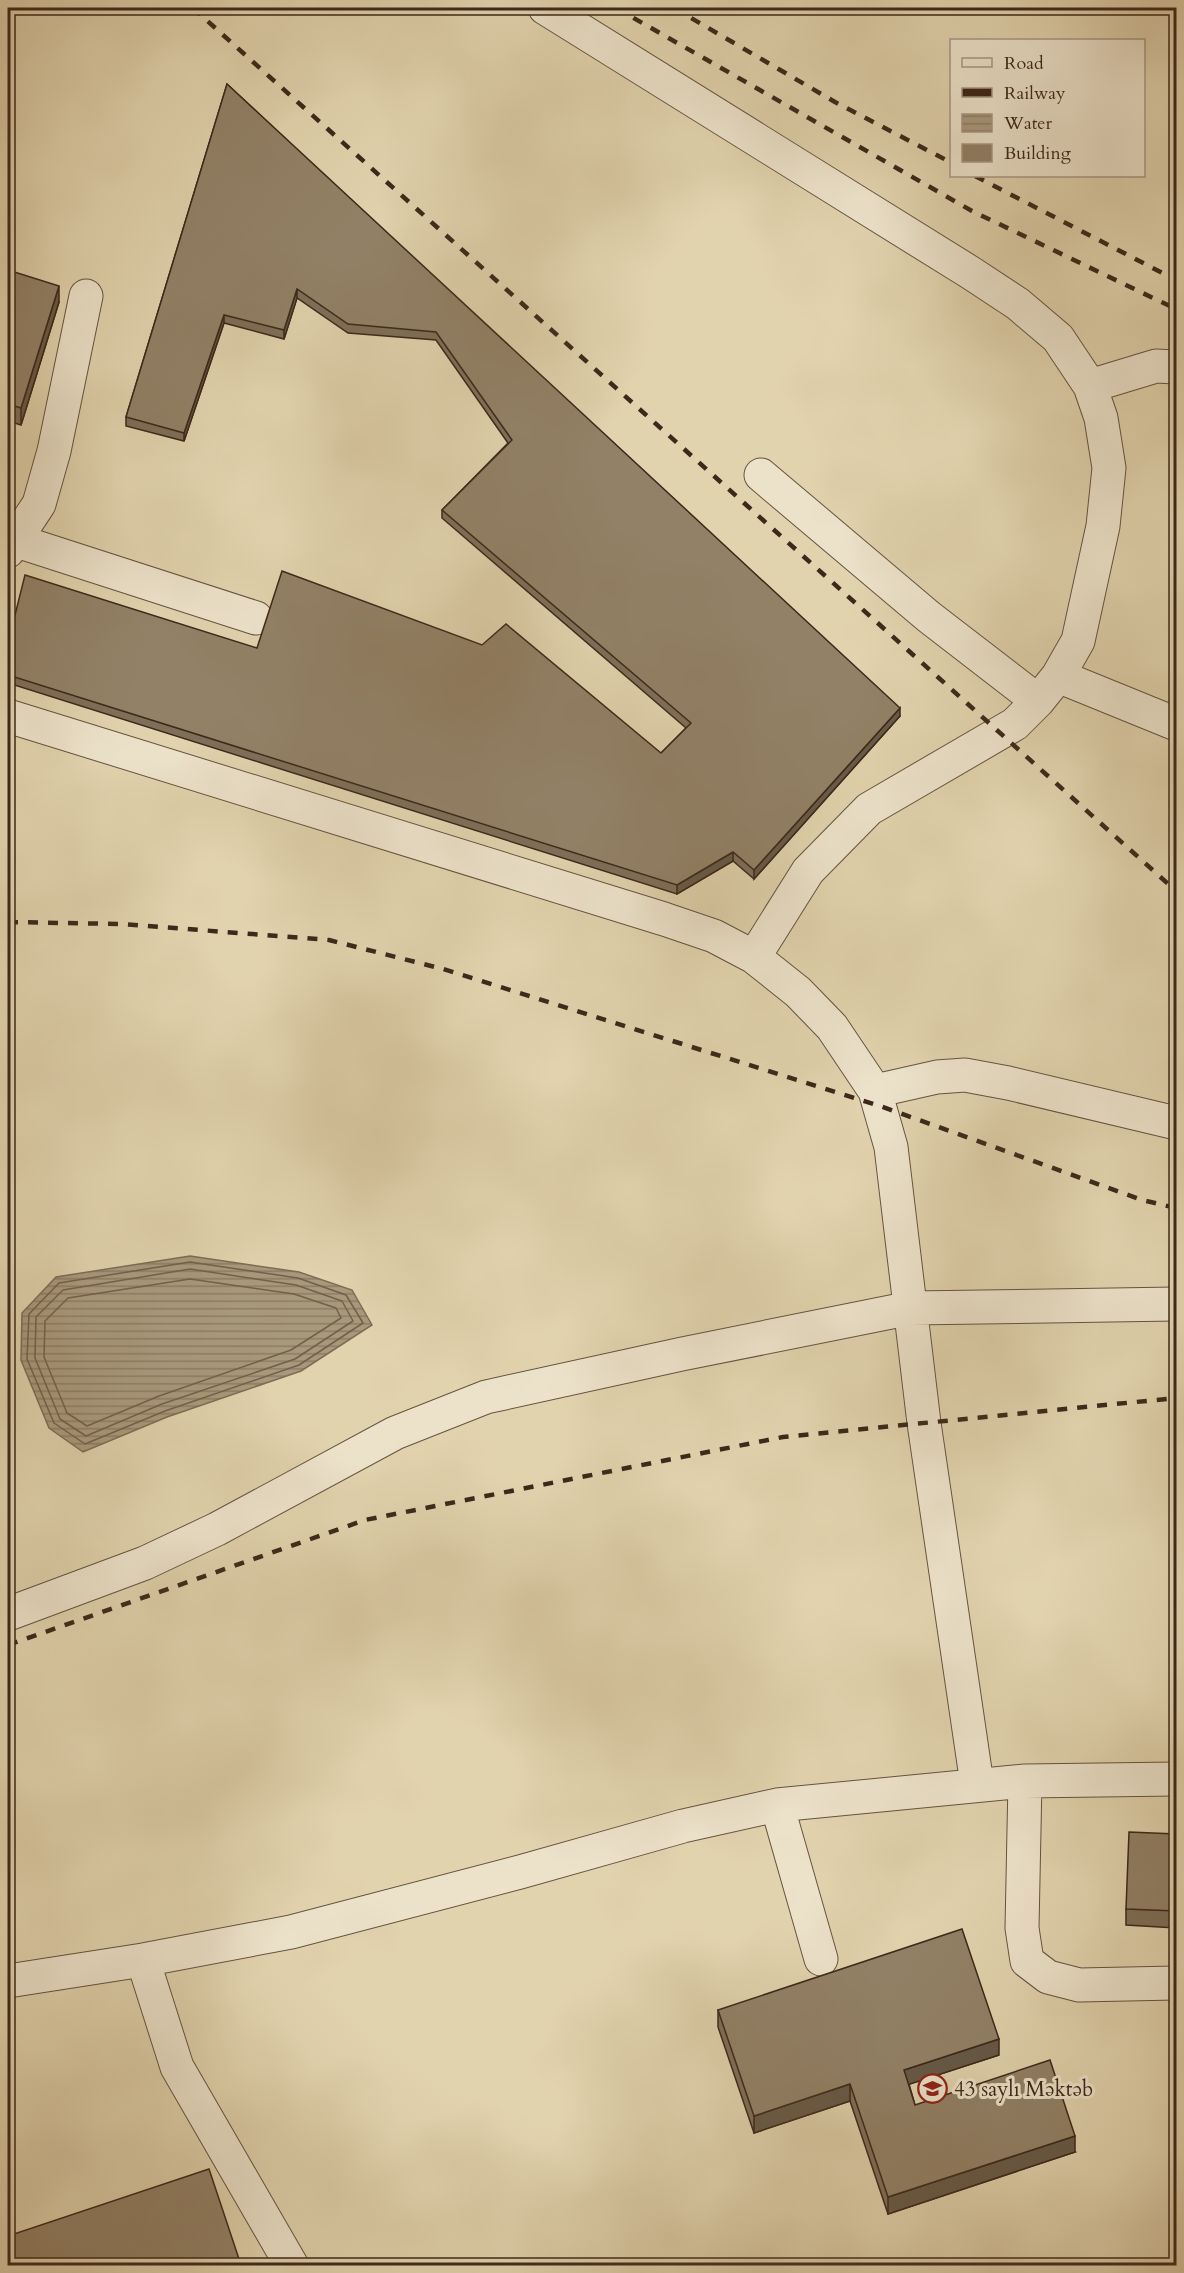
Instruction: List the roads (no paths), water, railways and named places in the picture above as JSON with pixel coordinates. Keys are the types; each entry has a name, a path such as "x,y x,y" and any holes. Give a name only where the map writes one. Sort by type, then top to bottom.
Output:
{"street":[{"path":"545,8 961,266 1018,304 1058,338 1090,386 1101,418 1109,468 1102,526 1078,641 1048,689 1015,724 868,809 808,871 754,957"},
{"path":"86,296 39,504 10,543 256,618"},
{"path":"1090,386 1156,366 1176,367"},
{"path":"761,475 929,617 1048,689 1176,724"},
{"path":"8,716 714,936 754,957 798,992 832,1027 875,1091 891,1147 924,1423 977,1784"},
{"path":"875,1091 938,1077 965,1075 1176,1122"},
{"path":"8,1614 145,1563 217,1529 395,1433 486,1397 682,1354 911,1308 1176,1304"},
{"path":"8,1981 143,1960 291,1932 520,1872 683,1826 777,1805 1024,1780 1176,1779"},
{"path":"1024,1780 1022,1928 1027,1961 1048,1977 1079,1985 1176,1983"},
{"path":"777,1805 820,1959"},
{"path":"143,1960 177,2067 292,2265"}],"water":[{"path":"190,1256 299,1272 352,1290 372,1325 301,1371 167,1417 83,1452 49,1428 21,1360 22,1313 56,1277"}],"railway":[{"path":"193,8 1176,891"},
{"path":"616,8 972,211 1176,309"},
{"path":"674,8 835,102 950,162"},
{"path":"977,177 1176,280"},
{"path":"8,922 122,924 329,940 443,969 880,1106 1142,1200 1176,1208"},
{"path":"8,1645 365,1520 783,1437 1176,1398"}],"place":[{"name":"43 saylı Məktəb","path":"933,2089"}]}
